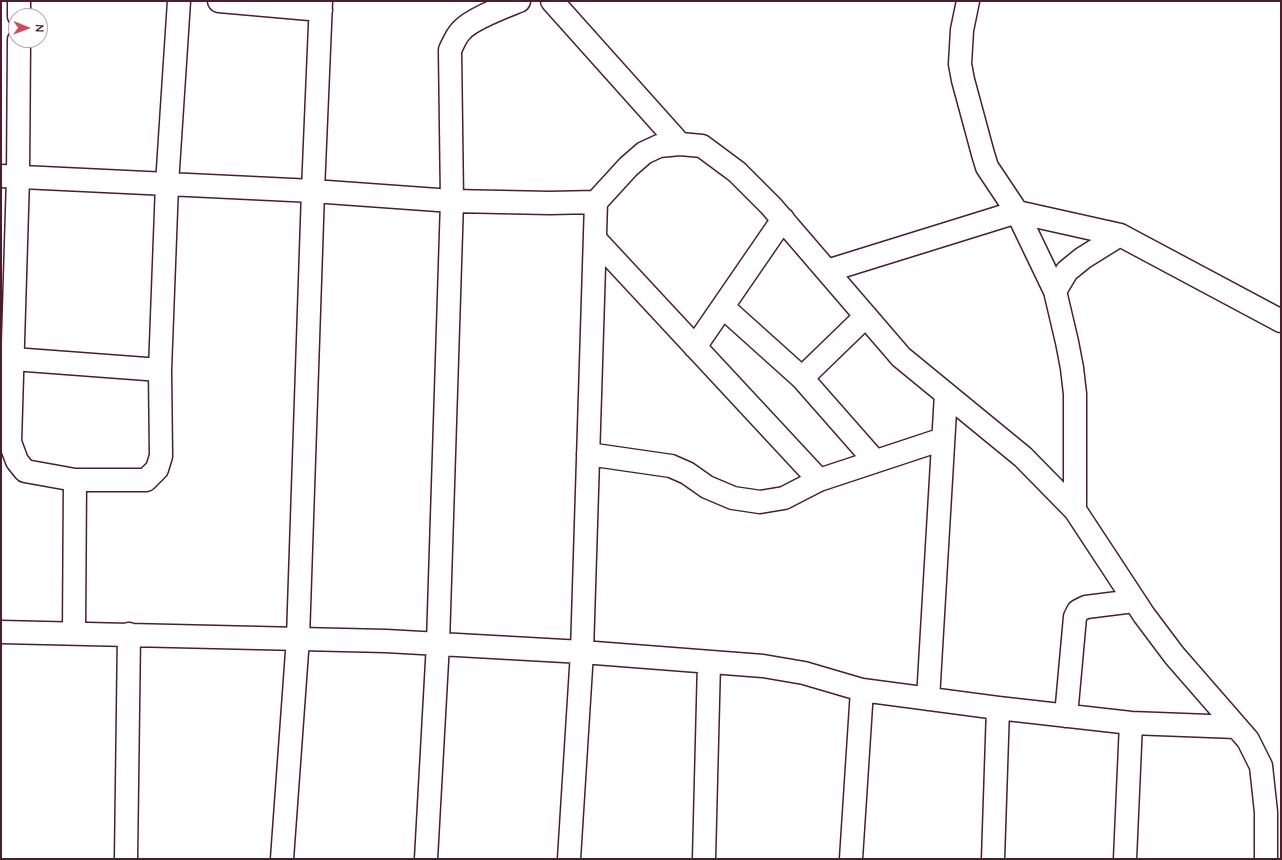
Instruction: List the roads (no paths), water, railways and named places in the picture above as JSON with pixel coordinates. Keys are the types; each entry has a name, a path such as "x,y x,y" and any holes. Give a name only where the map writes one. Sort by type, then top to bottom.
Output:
{"street":[{"path":"18,48 9,176 13,359 10,442 17,461 25,471 75,480 146,480 157,470 161,456 160,370 167,184 179,1"},
{"path":"219,1 321,6 313,191 298,638 282,859"},
{"path":"426,859 438,643 452,201 450,50 460,31 499,9 519,1"},
{"path":"552,1 680,144"},
{"path":"968,1 962,30 960,64 983,154 987,167 1017,212 1055,291 1072,368 1075,394 1075,510"},
{"path":"569,859 582,652 596,202 644,152 659,146 680,144 702,146 737,172 783,220 901,357 1023,457 1075,510 1134,601 1174,655 1248,740 1260,766 1266,812 1266,859"},
{"path":"9,176 313,191 452,201 550,203 596,202"},
{"path":"827,271 1017,212 1120,235 1281,321"},
{"path":"695,347 783,220"},
{"path":"1055,291 1067,271 1084,258 1120,235"},
{"path":"595,239 820,480"},
{"path":"723,307 802,378 875,462"},
{"path":"802,378 866,316"},
{"path":"13,359 160,370"},
{"path":"928,699 946,394"},
{"path":"588,454 671,466 687,473 707,487 733,498 760,502 784,498 820,480 943,439"},
{"path":"74,633 75,480"},
{"path":"1066,716 1075,617 1078,611 1086,608 1134,601"},
{"path":"1,632 298,638 438,643 582,652 763,666 804,673 862,690 1066,716 1131,723 1236,727"},
{"path":"126,859 128,634"},
{"path":"704,859 709,662"},
{"path":"851,859 862,690"},
{"path":"993,859 998,708"},
{"path":"1125,859 1131,723"}]}
